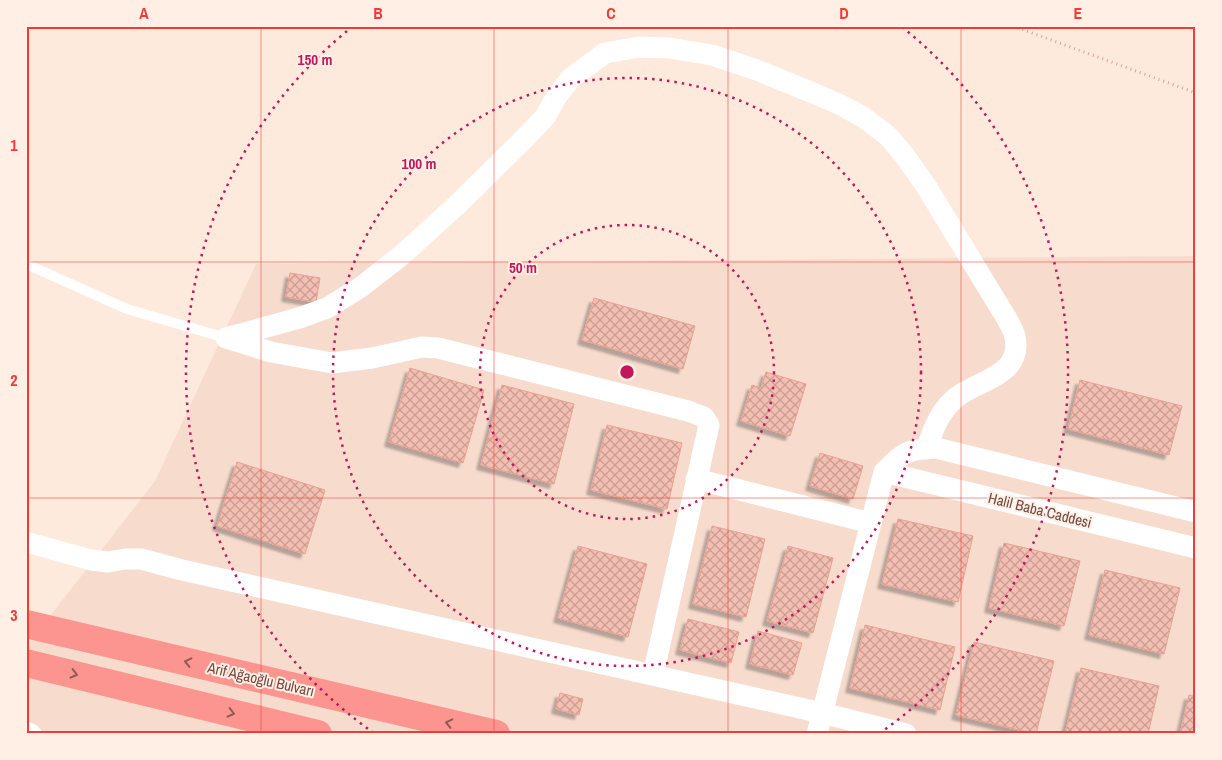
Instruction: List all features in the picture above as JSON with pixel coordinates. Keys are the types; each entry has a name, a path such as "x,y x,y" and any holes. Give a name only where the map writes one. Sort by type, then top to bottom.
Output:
{"highway":[{"name":"Arif Ağaoğlu Bulvarı","path":"26,624 496,734"},
{"path":"26,663 318,734"}],"street":[{"path":"226,338 299,318 327,308 361,287 402,255 459,203 545,117 556,96 571,78 605,53 639,47 669,48 703,54 757,70 843,106 863,117 888,136 926,186 1007,319 1015,336 1016,352 1010,365 992,378 958,396 943,412 930,436 927,449"},
{"path":"226,338 271,352 332,363 372,358 422,347 438,348 688,411 704,417 709,425 653,675"},
{"path":"817,734 884,472 900,456 916,449 936,448 1196,512"},
{"name":"Halil Baba Caddesi","path":"884,472 1196,548"},
{"path":"696,480 871,522"},
{"path":"26,542 91,560 108,562 142,559 182,570 822,713 906,734"},
{"path":"26,732 31,734"}],"lane":[{"path":"26,264 127,309 226,338"}],"path":[{"path":"1012,26 1196,93"}],"shaded area":[{"path":"1196,256 1196,734 26,734 26,647 155,481 256,264"}],"building":[{"path":"290,273 320,278 316,302 286,297"},
{"path":"594,298 695,326 683,369 582,340"},
{"path":"410,368 484,390 463,463 389,442"},
{"path":"766,372 806,384 790,436 741,421 752,385 761,388"},
{"path":"1080,380 1182,406 1169,455 1068,429"},
{"path":"502,385 574,404 554,484 481,465"},
{"path":"607,425 682,443 667,509 591,490"},
{"path":"820,453 863,466 853,499 810,486"},
{"path":"237,462 325,490 305,554 217,526"},
{"path":"898,519 973,536 958,602 882,584"},
{"path":"712,526 765,539 746,617 693,604"},
{"path":"1004,543 1080,561 1064,626 989,608"},
{"path":"578,546 647,564 628,637 558,618"},
{"path":"788,546 833,558 813,633 767,621"},
{"path":"1105,570 1180,588 1164,654 1089,635"},
{"path":"688,619 739,632 731,663 680,650"},
{"path":"865,625 955,647 940,710 850,688"},
{"path":"758,631 802,643 793,675 750,664"},
{"path":"974,642 1054,661 1036,734 956,715"},
{"path":"1081,668 1159,686 1148,734 1065,734"},
{"path":"560,693 583,699 579,715 556,709"},
{"path":"1189,695 1196,697 1196,734 1180,734"}]}
